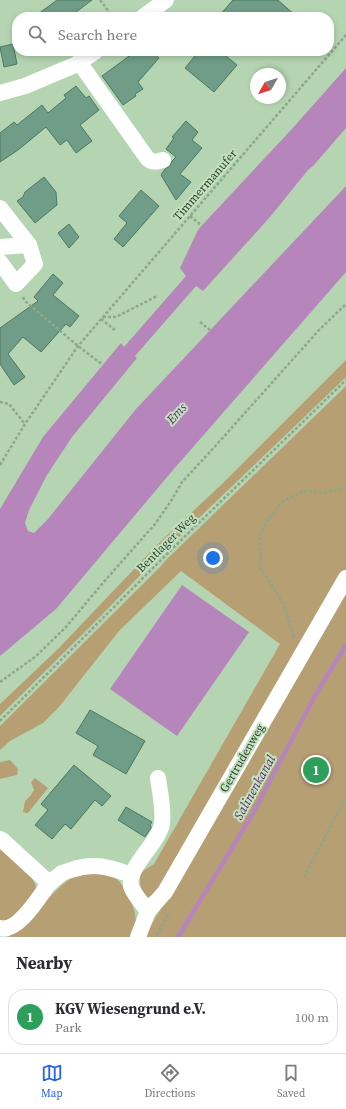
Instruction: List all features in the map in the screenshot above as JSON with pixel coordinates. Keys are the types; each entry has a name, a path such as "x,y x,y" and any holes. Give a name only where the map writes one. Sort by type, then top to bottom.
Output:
{"street":[{"path":"150,12 166,0"},
{"path":"0,93 25,86 75,65 88,56"},
{"path":"79,62 146,158 154,162 163,160"},
{"path":"0,208 29,245 35,264 16,284 0,262"},
{"path":"0,247 29,245"},
{"name":"Gertrudenweg","path":"138,937 148,911 165,892 346,578"},
{"path":"148,911 131,887 131,875 154,842 162,825 162,803 158,778"},
{"path":"0,839 49,884"},
{"path":"0,928 4,929 12,927 27,914 49,884 62,873 81,866 101,866 116,869 131,875"}],"path":[{"path":"100,0 109,12"},
{"name":"Timmermanufer","path":"334,49 346,35"},
{"name":"Timmermanufer","path":"0,465 25,424 78,346 328,56"},
{"path":"190,216 202,226"},
{"path":"16,284 25,301 103,365"},
{"path":"102,318 116,317 157,296"},
{"path":"0,682 35,657 66,628 102,584 155,524 182,482 319,330 346,304"},
{"path":"102,318 115,330"},
{"path":"200,322 210,330"},
{"name":"Bentlager Weg","path":"0,721 172,549 346,380"},
{"path":"0,402 9,404 25,424"},
{"path":"301,654 283,603 260,567 260,536 268,520 282,502 303,491 321,494 340,490 346,486"},
{"path":"304,877 346,797"}],"shaded area":[{"path":"346,360 346,377 153,562 0,716 0,704 59,648 161,541 221,485"},
{"path":"346,386 346,570 155,895 145,898 141,889 140,881 142,872 154,864 280,644 181,571 119,631 59,707 43,723 10,741 0,750 0,726 166,560"},
{"path":"346,591 346,937 144,937 171,892"},
{"path":"10,760 18,769 17,775 0,779 0,762"},
{"path":"35,778 48,788 28,813 26,813 23,812 25,801 34,790 31,782"},
{"path":"0,849 16,861 27,872 35,883 36,893 33,903 0,925"},
{"path":"88,871 107,874 117,879 121,884 129,896 136,916 133,937 8,937 62,885 75,875"}],"water":[{"name":"Ems","path":"346,68 346,128 308,170 270,217 203,291 196,286 135,356 137,358 72,437 47,475 29,510 25,523 28,531 34,533 48,519 136,409 346,186 346,272 173,470 56,609 0,656 0,509 43,437 121,343 124,347 186,276 180,268 198,230 291,130"},
{"path":"182,585 249,632 177,736 110,689"}],"building":[{"path":"57,0 92,0 76,12 41,12"},
{"path":"233,0 278,0 291,12 222,12"},
{"path":"12,44 12,56 15,56 17,64 4,67 0,47"},
{"path":"129,56 157,56 159,58 138,82 143,89 123,105 102,76"},
{"path":"195,56 226,56 237,65 214,92 185,68"},
{"path":"76,86 86,98 89,96 99,110 80,125 92,141 76,153 67,140 60,145 46,127 18,150 0,162 0,133 14,122 17,125 42,105 48,113 66,98 64,95"},
{"path":"186,121 198,132 192,140 202,148 180,174 191,182 176,200 161,175 176,157 166,149 174,138 172,137"},
{"path":"44,177 56,192 57,205 35,223 17,201 23,197 25,192"},
{"path":"141,190 159,206 123,247 114,239 127,223 119,216"},
{"path":"69,224 79,237 69,248 58,233"},
{"path":"53,274 63,283 53,295 79,316 70,327 66,324 41,352 23,337 8,354 25,377 14,385 0,364 0,328 38,301 34,297"},
{"path":"90,710 145,741 126,774 93,755 98,746 76,733"},
{"path":"74,765 111,796 102,806 95,800 71,829 65,824 52,839 35,825 48,810 41,804"},
{"path":"126,807 152,822 150,825 151,828 145,837 118,820"}],"waterway":[{"name":"Salinenkanal","path":"178,937 252,815 317,692 346,645"}],"place":[{"name":"KGV Wiesengrund e.V.","path":"316,770"}]}
